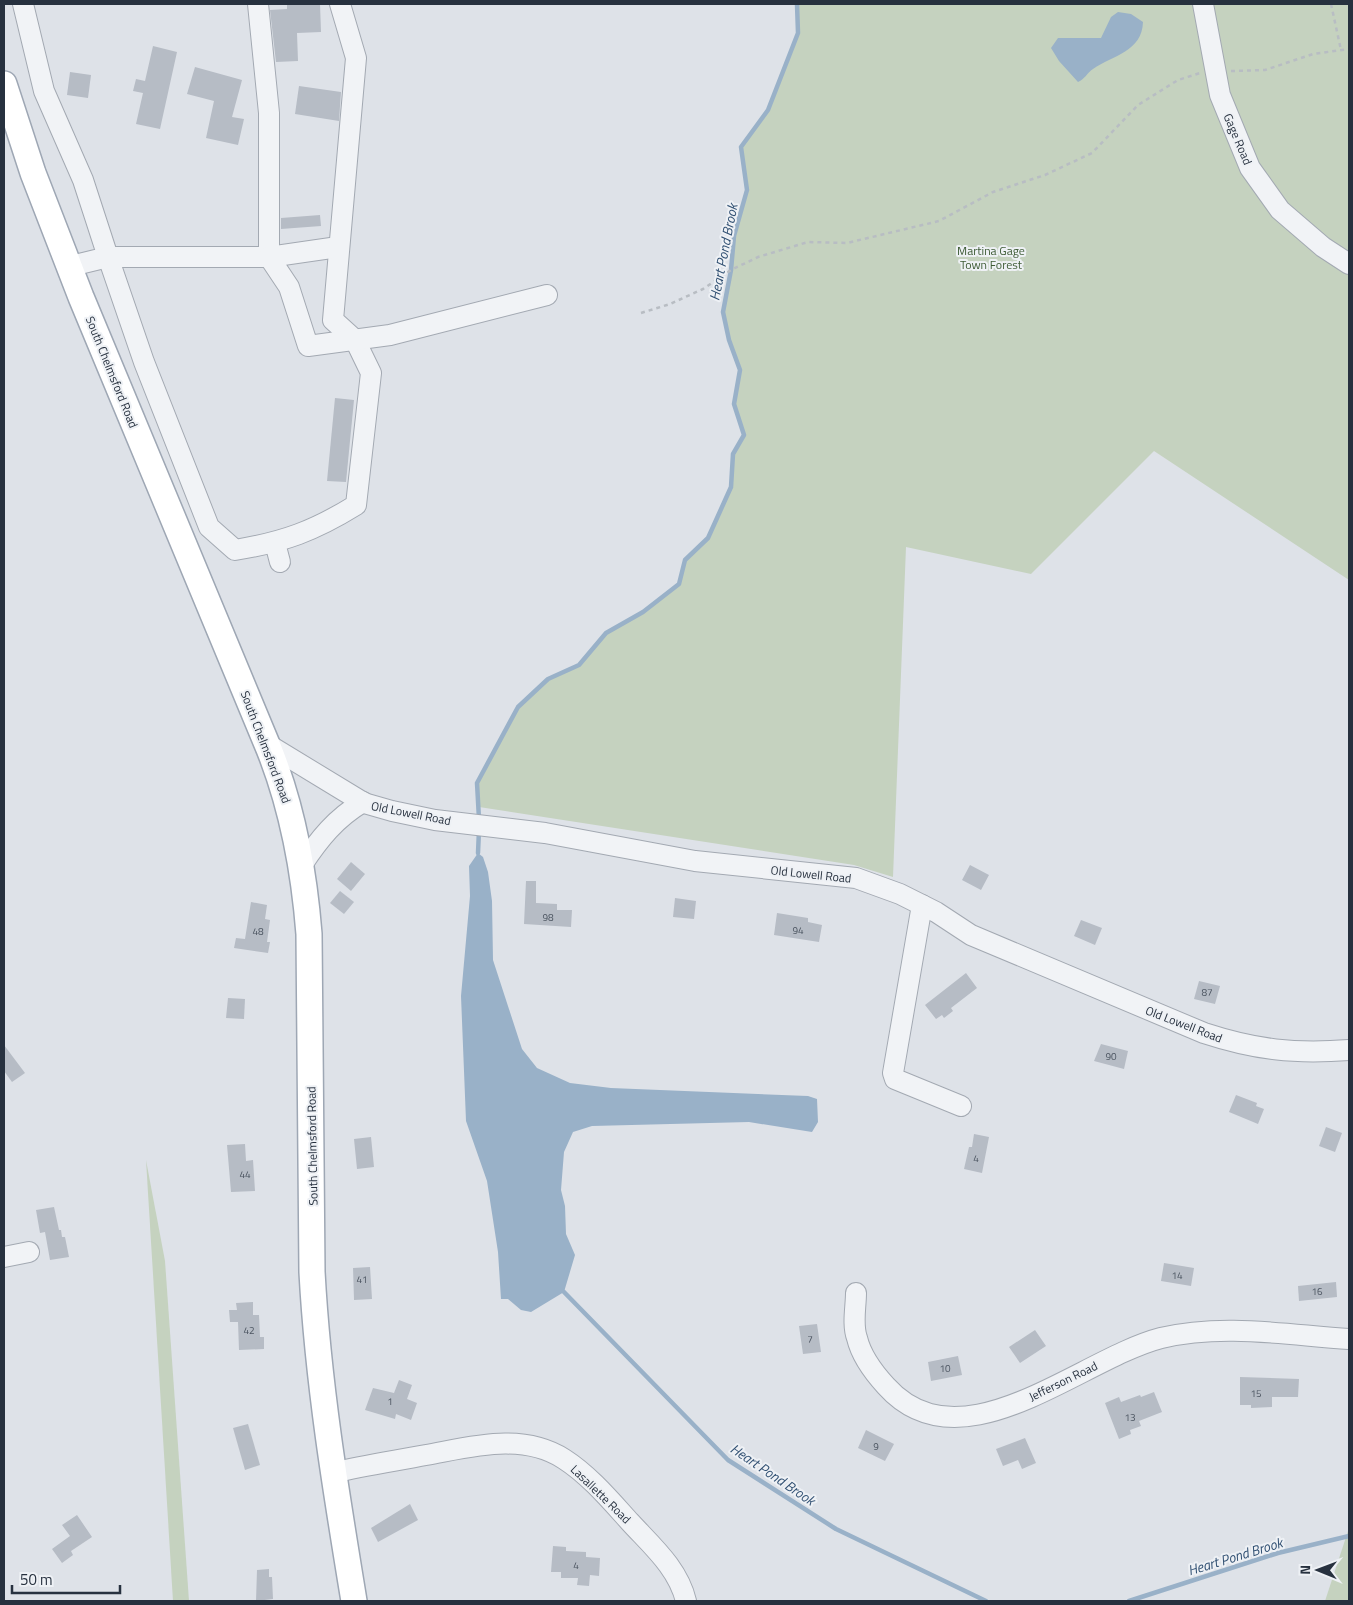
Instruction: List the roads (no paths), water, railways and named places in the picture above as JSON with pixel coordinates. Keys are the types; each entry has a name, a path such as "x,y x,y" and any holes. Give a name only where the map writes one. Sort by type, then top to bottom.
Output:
{"main road":[{"name":"South Chelmsford Road","path":"4,84 33,173 108,361 267,744 290,809 302,865 308,914 311,981 314,1307 319,1373 354,1601"}],"street":[{"path":"23,4 44,91 83,180 144,362 209,527 235,550 277,553 356,505 371,373 354,340 333,320 356,58 340,4"},
{"path":"258,4 269,112 269,258 289,286 308,346 390,334 547,295"},
{"name":"Gage Road","path":"1203,4 1220,95 1250,168 1280,210 1323,247 1349,264"},
{"path":"71,266 108,257 269,258 338,247"},
{"name":"Old Lowell Road","path":"267,744 363,802 435,820 545,833 695,861 856,878 900,894 971,935 1204,1033 1241,1045 1282,1051 1349,1050"},
{"name":"Old Lowell Road","path":"302,865 331,826 345,813 363,802"},
{"path":"922,905 893,1073 895,1079 961,1106"},
{"path":"4,1257 29,1252"},
{"name":"Jefferson Road","path":"856,1293 855,1321 857,1338 878,1376 890,1391 911,1406 933,1415 954,1418 997,1412 1136,1347 1168,1337 1214,1330 1253,1331 1349,1339"},
{"name":"Lasallette Road","path":"333,1473 372,1464 499,1443 524,1444 545,1450 563,1458 584,1475 656,1550 673,1570 684,1590 686,1601"}],"water":[{"path":"1118,12 1131,14 1143,22 1138,40 1125,51 1093,69 1078,82 1059,61 1051,48 1058,38 1101,38 1111,17"},
{"path":"478,853 483,857 488,872 492,901 493,960 522,1049 537,1068 570,1083 611,1088 808,1096 817,1099 818,1122 812,1132 749,1122 592,1126 573,1132 564,1152 561,1190 565,1206 566,1234 575,1255 564,1292 531,1312 521,1310 508,1299 501,1299 498,1252 487,1181 466,1121 461,996 470,896 469,866"}],"waterway":[{"name":"Heart Pond Brook","path":"479,819 477,783 518,707 548,679 579,665 606,633 643,612 679,584 685,560 708,538 731,487 733,454 744,435 734,404 740,370 729,340 723,312 731,270 734,236 747,190 741,147 768,110 798,33 797,4"},
{"name":"Heart Pond Brook","path":"478,853 479,830"},
{"name":"Heart Pond Brook","path":"564,1292 728,1460 836,1529 986,1601"},
{"name":"Heart Pond Brook","path":"1129,1601 1278,1553 1349,1536"}],"park label":[{"name":"Martina Gage Town Forest","path":"991,257"}]}
